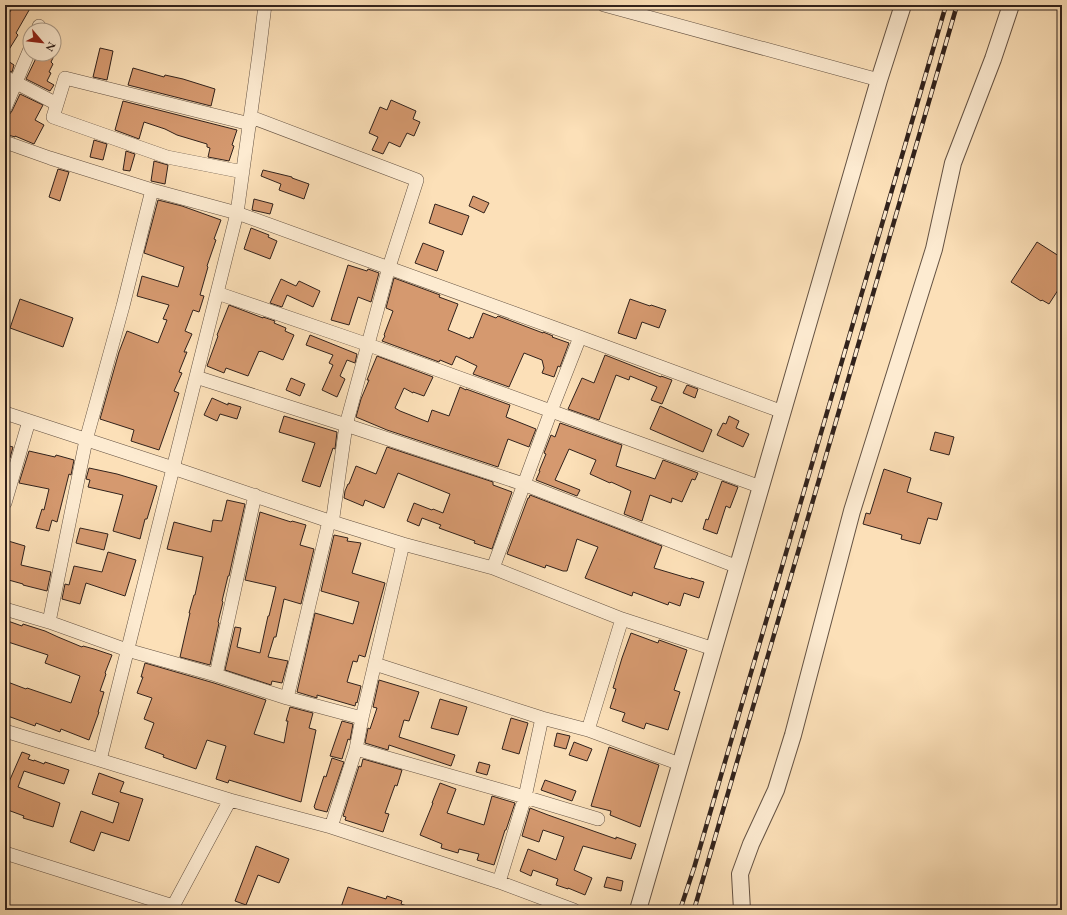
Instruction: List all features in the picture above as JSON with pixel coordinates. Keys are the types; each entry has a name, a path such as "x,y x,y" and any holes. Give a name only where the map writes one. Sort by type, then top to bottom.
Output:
{"street":[{"path":"100,760 237,213 265,5"},
{"path":"604,5 879,80"},
{"path":"638,910 879,80 903,5"},
{"path":"742,910 740,874 751,844 776,790 793,735 852,511 934,249 953,163 994,59 1011,5"},
{"path":"5,108 11,80 22,62"},
{"path":"243,172 167,157 53,117 65,78 250,120 417,180 389,267 346,425 333,517 329,521 287,698"},
{"path":"11,80 57,104"},
{"path":"5,142 50,158 152,190 237,213 389,267 783,412"},
{"path":"49,622 86,440 123,306 152,190"},
{"path":"217,292 761,487"},
{"path":"493,568 523,484 580,337"},
{"path":"196,376 523,484 738,567"},
{"path":"5,413 255,495 329,521 403,544 493,568 622,619 714,649"},
{"path":"5,503 29,421"},
{"path":"216,675 255,495"},
{"path":"330,827 356,749 403,544"},
{"path":"5,609 49,622 127,650 216,675 287,698 362,718"},
{"path":"588,730 622,619"},
{"path":"375,664 542,718 588,730 680,764"},
{"path":"499,882 525,797 542,718"},
{"path":"5,731 230,800 330,827 499,882 574,910"},
{"path":"356,749 598,819"},
{"path":"5,853 172,908 230,800"}],"building":[{"path":"14,5 32,5 16,33 18,35 5,56 5,20"},
{"path":"100,48 113,51 107,80 93,77"},
{"path":"5,59 14,65 12,72 5,69"},
{"path":"34,62 51,62 53,64 47,81 54,85 50,91 26,79"},
{"path":"133,68 164,77 165,75 183,79 215,89 211,106 128,85"},
{"path":"20,94 43,105 35,120 44,125 34,144 15,136 5,134 5,116 9,115 12,111"},
{"path":"391,100 416,111 413,119 420,122 414,136 407,133 400,147 389,142 383,154 372,150 378,137 369,133 380,107 387,110"},
{"path":"123,101 237,130 229,161 208,157 210,148 207,147 207,144 177,135 144,122 139,139 115,130"},
{"path":"94,140 107,144 103,160 90,157"},
{"path":"126,151 135,154 130,171 123,170"},
{"path":"154,161 168,165 165,184 151,181"},
{"path":"58,169 69,172 60,201 49,197"},
{"path":"263,170 292,177 309,184 304,199 279,190 281,184 261,176"},
{"path":"473,196 489,203 484,213 469,206"},
{"path":"254,199 273,204 270,214 252,210"},
{"path":"158,200 182,206 221,220 214,239 216,240 207,266 208,267 200,295 204,296 199,312 193,310 185,331 192,334 184,352 187,352 179,372 182,373 174,391 179,393 159,450 131,441 134,430 100,419 119,352 127,331 158,343 167,320 163,319 169,305 137,296 142,276 178,287 184,267 144,253"},
{"path":"435,204 469,216 462,235 429,223"},
{"path":"251,228 269,235 268,237 277,241 270,259 244,249"},
{"path":"1037,242 1062,258 1062,284 1049,304 1042,300 1041,301 1011,282"},
{"path":"423,243 444,251 437,271 415,263"},
{"path":"348,265 379,273 371,302 358,297 349,325 331,320"},
{"path":"394,278 440,295 439,297 458,304 448,330 470,339 470,337 473,338 483,313 496,318 498,316 569,343 560,367 558,366 554,377 542,373 544,368 542,360 524,353 509,387 473,374 477,366 456,356 452,365 440,360 439,362 382,341 393,311 386,308"},
{"path":"281,279 296,286 299,281 320,291 313,307 287,295 282,307 270,303"},
{"path":"20,299 73,318 63,347 10,328"},
{"path":"630,299 666,310 659,328 642,322 636,339 618,333"},
{"path":"229,305 275,321 274,323 286,328 285,331 294,335 283,360 259,351 248,376 226,368 224,373 207,366"},
{"path":"310,335 357,354 355,363 347,360 340,376 345,379 337,397 322,390 333,365 329,363 333,355 306,345"},
{"path":"605,355 672,380 662,404 651,400 657,387 630,376 629,380 616,375 599,420 568,409 582,378 594,383"},
{"path":"377,356 433,377 424,396 413,393 404,388 395,408 400,411 428,422 432,410 449,416 460,387 510,405 506,417 536,429 529,447 508,439 498,467 387,430 356,417 361,399 369,380 367,380"},
{"path":"291,378 305,384 300,396 286,390"},
{"path":"687,385 698,389 695,398 683,393"},
{"path":"212,398 228,405 228,403 241,407 237,419 220,414 217,421 204,415"},
{"path":"660,406 712,430 703,452 650,429"},
{"path":"284,416 337,432 335,449 333,448 320,487 302,481 315,443 279,432"},
{"path":"729,416 739,421 736,428 749,434 743,447 717,435 723,423 726,424"},
{"path":"560,423 622,445 616,466 655,479 663,460 698,473 695,480 692,479 682,502 672,498 671,503 650,495 642,521 624,514 631,491 590,474 596,460 569,449 555,480 580,490 577,496 536,480 546,454 544,453 551,435 555,437"},
{"path":"935,432 954,437 949,455 930,450"},
{"path":"5,445 13,447 10,458 5,456"},
{"path":"387,447 493,482 493,485 512,492 492,549 439,528 441,525 422,518 419,526 407,521 414,503 443,513 450,494 398,473 384,508 365,500 363,506 344,498 345,491 356,466 376,474"},
{"path":"29,451 55,457 56,455 74,460 57,522 52,520 49,531 36,528 42,509 44,510 49,489 19,483"},
{"path":"89,468 117,474 157,486 147,519 145,519 140,539 113,531 123,495 88,487 90,480 86,479"},
{"path":"884,469 911,478 907,492 942,503 937,520 928,518 920,544 901,539 902,535 863,524 866,513 870,514"},
{"path":"722,481 738,487 730,508 726,506 717,534 703,529 706,519 708,520"},
{"path":"530,495 662,546 654,568 704,582 699,598 684,593 680,606 669,602 668,605 633,592 632,596 585,578 598,547 577,539 567,571 546,565 545,568 507,554"},
{"path":"227,500 245,504 222,601 210,665 180,657 203,557 167,549 174,522 211,532 213,520 222,521"},
{"path":"260,512 306,525 300,545 314,549 301,604 284,599 276,637 274,637 268,657 288,661 282,683 272,681 271,685 225,670 235,627 241,628 237,647 260,653 276,587 245,580"},
{"path":"80,528 108,534 104,550 76,543"},
{"path":"334,535 348,538 347,541 361,543 352,573 385,583 365,657 359,655 357,662 353,661 347,682 361,686 355,706 317,695 317,698 297,692 315,613 353,624 359,602 321,591"},
{"path":"5,540 25,546 21,565 51,572 47,591 5,579"},
{"path":"108,552 136,560 125,596 86,583 80,604 62,599 65,584 69,585 74,566 102,572"},
{"path":"5,620 22,626 23,624 45,631 82,647 83,646 112,655 100,691 104,692 99,712 89,740 61,729 60,732 36,723 35,726 5,715 5,681 71,703 80,676 45,663 48,655 5,641"},
{"path":"631,633 658,643 659,640 687,650 674,690 680,692 668,730 646,723 644,729 622,721 625,713 610,708 616,689 613,688"},
{"path":"145,663 266,700 254,734 284,743 288,721 286,721 290,707 313,713 309,728 316,730 301,802 229,780 228,783 216,779 226,746 207,740 196,769 163,757 164,755 145,748 154,723 144,719 152,698 137,693 143,677 141,677"},
{"path":"379,680 419,692 409,721 404,720 399,737 455,755 451,766 389,745 388,750 365,743 368,728 370,729 377,708 373,707"},
{"path":"440,699 467,707 458,735 431,728"},
{"path":"511,718 528,723 519,754 502,749"},
{"path":"342,721 353,724 350,740 348,739 342,759 330,756"},
{"path":"557,733 570,736 566,749 554,746"},
{"path":"574,742 592,749 587,761 569,755"},
{"path":"609,747 659,765 640,827 610,815 611,811 591,806"},
{"path":"22,752 30,755 28,759 44,764 45,762 69,770 64,784 24,771 18,787 60,803 53,827 23,818 24,816 5,809 5,791"},
{"path":"332,758 344,762 327,812 315,809 314,807 324,776 326,777"},
{"path":"363,759 402,770 397,786 395,785 385,813 389,814 383,832 345,820 346,817 343,816 359,766 361,767"},
{"path":"479,762 490,765 487,775 476,772"},
{"path":"99,773 124,782 120,792 143,799 129,841 101,832 94,851 70,842 81,811 113,823 119,803 92,794"},
{"path":"545,780 576,791 572,801 541,790"},
{"path":"440,783 456,789 447,813 484,825 492,796 515,803 494,865 477,860 479,854 459,849 458,853 441,848 442,844 420,835"},
{"path":"530,808 616,839 616,837 636,844 631,859 583,846 574,870 592,878 585,895 556,885 558,879 533,870 531,876 520,871 528,849 556,860 564,837 543,830 539,842 522,836"},
{"path":"256,846 289,859 279,883 258,875 246,905 235,901"},
{"path":"607,877 623,881 621,891 604,887"},
{"path":"348,887 386,899 387,896 402,901 401,904 413,908 413,910 340,910"}],"railway":[{"path":"680,910 694,868 946,5"},
{"path":"694,910 957,5"}]}
